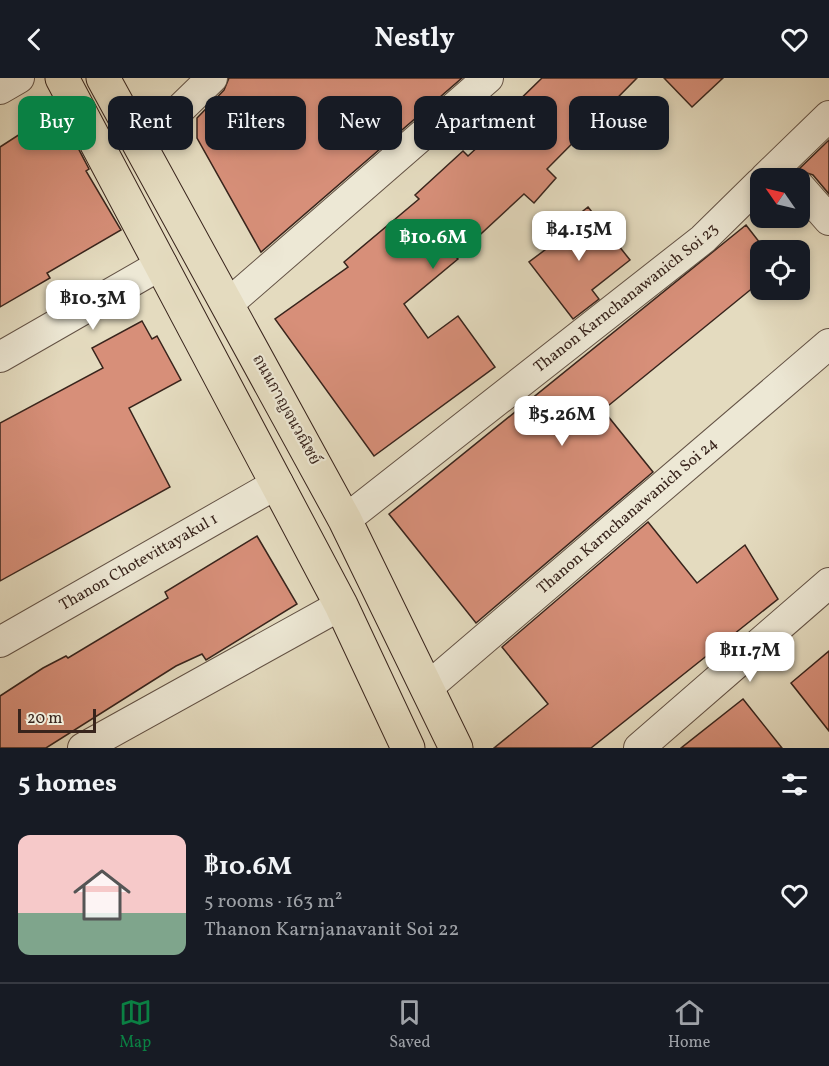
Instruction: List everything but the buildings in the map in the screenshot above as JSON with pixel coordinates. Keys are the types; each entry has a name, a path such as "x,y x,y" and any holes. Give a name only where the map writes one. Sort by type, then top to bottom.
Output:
{"main road":[{"path":"62,78 142,232 162,264 184,312 278,483 341,605 408,748"},
{"name":"ถนนกาญจนวณิชย์","path":"103,78 113,96"},
{"name":"ถนนกาญจนวณิชย์","path":"143,150 345,520 456,748"},
{"path":"162,264 195,248"}],"street":[{"path":"0,89 19,78"},
{"path":"193,96 212,78"},
{"path":"228,304 488,78"},
{"name":"Thanon Karnchanawanich Soi 23","path":"781,168 829,116"},
{"name":"Thanon Karnchanawanich Soi 23","path":"345,520 703,239 750,197"},
{"path":"810,198 829,220"},
{"path":"0,357 162,264"},
{"name":"Thanon Karnchanawanich Soi 24","path":"427,688 829,345"},
{"name":"Thanon Chotevittayakul 1","path":"0,642 278,483"},
{"path":"639,748 829,583"},
{"path":"83,748 341,605"}]}
